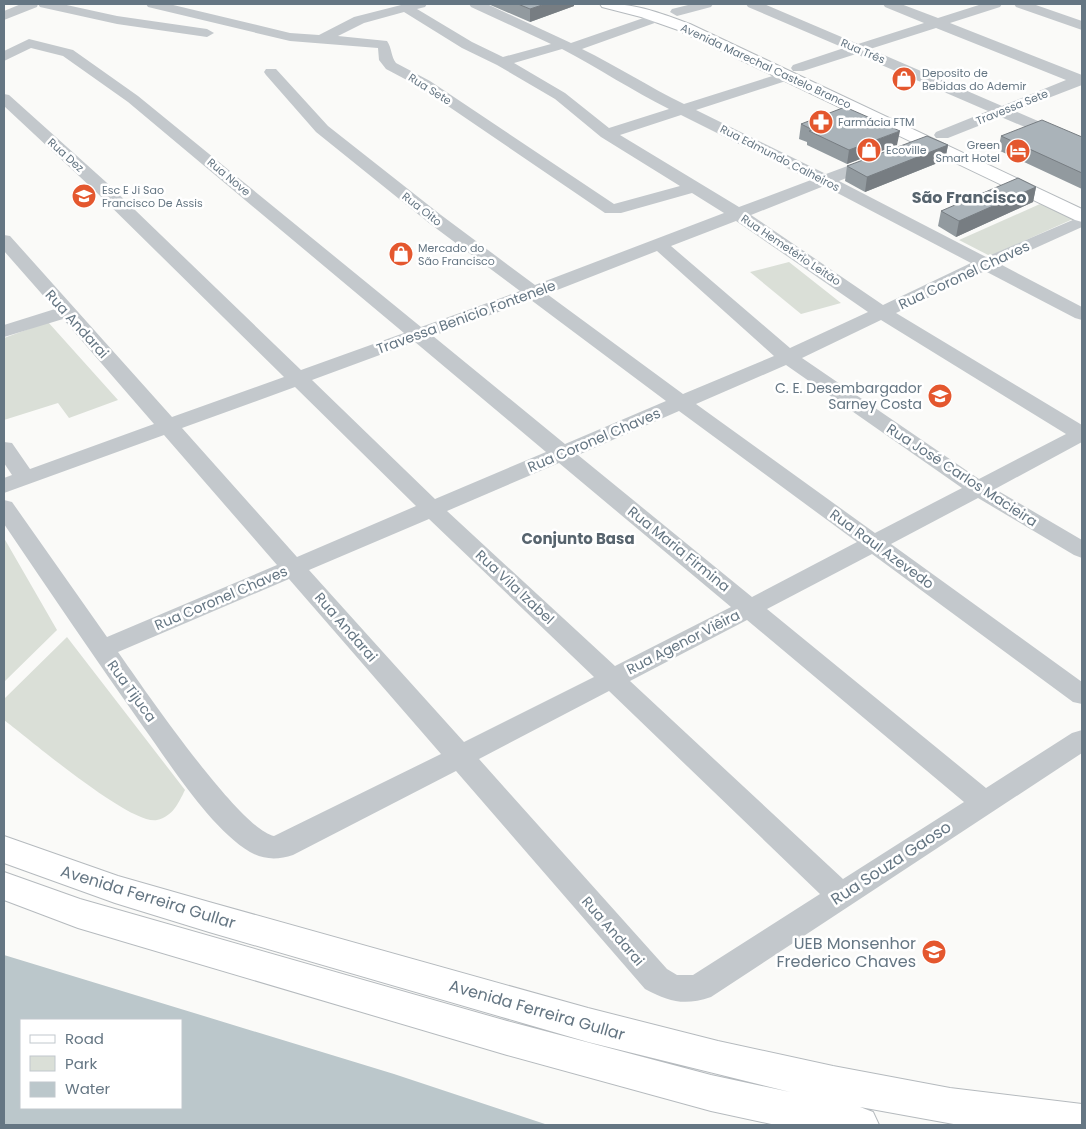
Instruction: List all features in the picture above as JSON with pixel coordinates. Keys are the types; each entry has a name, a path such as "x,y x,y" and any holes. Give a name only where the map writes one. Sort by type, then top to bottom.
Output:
{"main road":[{"name":"Avenida Marechal Castelo Branco","path":"608,4 677,12 793,72 934,138 1082,201"},
{"name":"Avenida Marechal Castelo Branco","path":"660,10 684,27 793,72"},
{"name":"Avenida Marechal Castelo Branco","path":"934,138 1082,216"},
{"name":"Avenida Ferreira Gullar","path":"4,850 115,889 209,917 588,1025 718,1058 832,1084 950,1106 1082,1122"},
{"path":"4,861 72,886 115,889"},
{"path":"4,886 78,912 507,1038 711,1093 859,1125"},
{"path":"78,912 118,913 193,934 204,929 209,917"}],"street":[{"path":"4,16 32,4"},
{"path":"45,4 105,18 207,33"},
{"name":"Rua Sete","path":"153,4 264,32 320,40 382,44 386,48 386,60 392,66 425,84 611,209 621,208 696,187"},
{"name":"Rua Edmundo Calheiros","path":"476,4 517,21 566,46 684,110 825,180 1082,314"},
{"path":"677,12 706,4"},
{"name":"Rua Três","path":"753,4 1082,146"},
{"path":"890,4 1081,80"},
{"path":"607,134 684,110 858,48 995,4"},
{"path":"1021,4 1082,26"},
{"path":"360,6 388,12"},
{"path":"320,40 349,25 388,12 414,6"},
{"name":"Rua Hemetério Leitão","path":"414,6 467,45 502,62 560,96 607,134 738,214 882,313 1082,434"},
{"path":"105,18 128,7"},
{"path":"502,62 566,46 660,10"},
{"path":"349,25 361,42"},
{"name":"Rua Nove","path":"4,57 25,45 36,44 68,53 174,132 419,334"},
{"name":"Rua Oito","path":"271,72 322,129 435,219 681,403"},
{"name":"Travessa Sete","path":"934,138 1081,80"},
{"name":"Rua Dez","path":"4,98 100,186 192,276"},
{"path":"908,149 934,138"},
{"name":"Travessa Benicio Fontenele","path":"4,486 532,293 890,156"},
{"name":"Rua Coronel Chaves","path":"102,649 788,357 984,264 1082,221"},
{"name":"Rua Andarai","path":"4,240 656,979 684,991 700,987"},
{"name":"Rua José Carlos Macieira","path":"659,244 788,357 977,488 1082,550"},
{"name":"Rua Vila Izabel","path":"192,276 432,509 842,896"},
{"path":"4,331 66,312"},
{"name":"Rua Maria Firmina","path":"419,334 985,803"},
{"name":"Rua Raul Azevedo","path":"681,403 1082,695"},
{"name":"Rua Agenor Viêira","path":"283,847 874,544 1082,434"},
{"path":"4,448 25,478"},
{"name":"Rua Tijuca","path":"4,508 177,754 237,824 252,838 267,848 283,847"},
{"name":"Rua Souza Gaoso","path":"700,987 1082,740"}],"green space":[{"path":"1040,204 1073,219 990,256 959,240"},
{"path":"789,262 841,303 801,314 750,272"},
{"path":"48,322 118,400 69,418 58,403 4,420 4,338"},
{"path":"4,538 57,630 4,682"},
{"path":"67,637 185,790 174,809 167,816 157,820 144,818 125,809 103,796 4,720 4,699"}],"water":[{"path":"4,955 394,1074 548,1125 4,1125"}],"building":[{"path":"518,4 545,4 530,9"},
{"path":"845,107 900,131 849,150 809,131 813,130 801,124"},
{"path":"1042,120 1082,137 1082,173 1001,136"},
{"path":"927,136 948,145 867,177 847,166"},
{"path":"1018,178 1036,187 959,221 941,211"}],"place":[{"name":"Deposito de Bebidas do Ademir","path":"904,79"},
{"name":"Farmácia FTM","path":"821,122"},
{"name":"Ecoville","path":"869,150"},
{"name":"Green Smart Hotel","path":"1018,151"},
{"name":"Esc E Ji Sao Francisco De Assis","path":"84,196"},
{"name":"Mercado do São Francisco","path":"401,254"},
{"name":"C. E. Desembargador Sarney Costa","path":"940,396"},
{"name":"UEB Monsenhor Frederico Chaves","path":"934,952"}],"district":[{"name":"São Francisco","path":"969,197"},
{"name":"Conjunto Basa","path":"578,538"}]}
